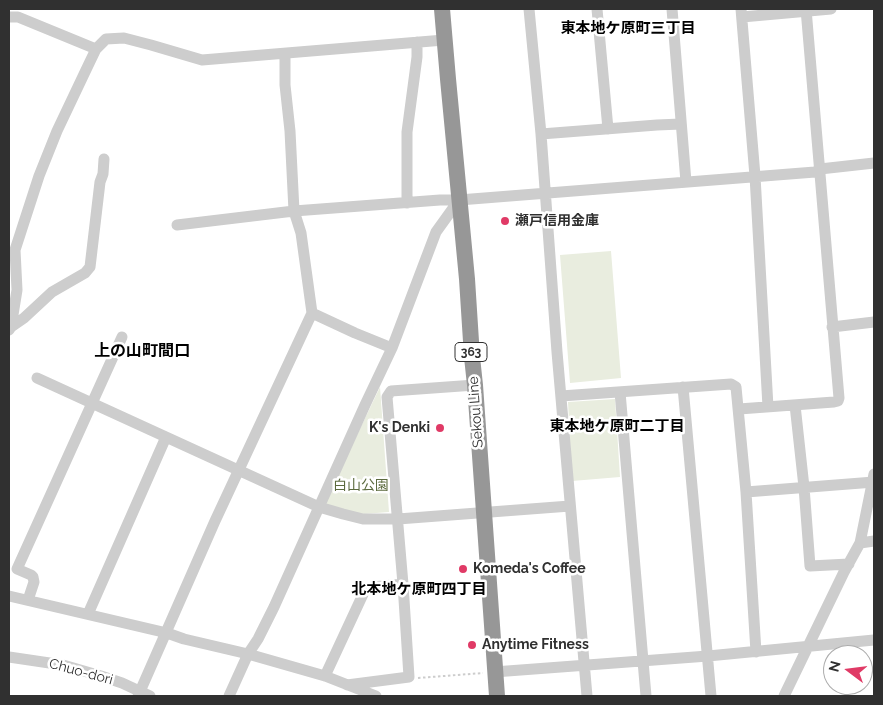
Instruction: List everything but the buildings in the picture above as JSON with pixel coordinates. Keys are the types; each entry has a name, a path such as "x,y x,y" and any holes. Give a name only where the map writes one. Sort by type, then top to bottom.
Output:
{"highway":[{"name":"Sekou Line","path":"442,9 467,279 497,696"}],"street":[{"path":"529,9 541,134 586,696"},
{"path":"597,9 608,129"},
{"path":"672,9 686,182"},
{"path":"768,407 755,176 741,13 832,9"},
{"path":"739,409 795,406 838,401 839,398 806,10"},
{"path":"9,17 18,17 96,49"},
{"path":"10,328 17,290 15,250 39,176 57,131 96,49 106,39 124,38 151,44 202,60 444,40"},
{"path":"407,203 407,132 417,42"},
{"path":"143,695 167,633 215,521 312,313 301,233 294,210 290,131 285,85 285,54"},
{"path":"541,134 681,124"},
{"path":"10,328 24,318 52,292 86,273 90,267 104,159"},
{"path":"177,225 294,210 459,200 815,172 820,169 874,162"},
{"path":"229,696 248,654 274,607 392,348 436,232 459,200"},
{"path":"312,313 392,348"},
{"path":"832,327 874,322"},
{"path":"28,600 34,577 17,569 122,337"},
{"path":"36,378 319,507 363,519 398,519 570,506"},
{"path":"561,396 731,384 736,387 746,492 756,652"},
{"path":"347,686 408,677 403,584 387,397 391,391 475,385"},
{"path":"683,387 711,696"},
{"path":"620,392 646,696"},
{"path":"795,406 810,566 849,564"},
{"path":"88,614 166,437"},
{"path":"746,492 874,479 860,543 784,696"},
{"path":"860,543 874,541"},
{"path":"324,676 365,590 373,587 403,584"},
{"path":"9,596 248,654 324,676 376,696"},
{"path":"494,672 756,652 874,640"},
{"name":"Chuo-dori","path":"9,657 63,666 101,676 122,683 143,695"}],"path":[{"path":"408,675 416,678 494,672"}],"green space":[{"path":"611,251 621,378 570,383 560,255"},
{"name":"白山公園","path":"380,387 389,512 364,514 323,506"},
{"path":"615,399 620,477 572,481 568,402"}],"place":[{"name":"瀬戸信用金庫","path":"505,221"},
{"name":"K's Denki","path":"440,428"},
{"name":"Komeda's Coffee","path":"463,569"},
{"name":"Anytime Fitness","path":"472,645"}],"district":[{"name":"東本地ケ原町三丁目","path":"628,28"},
{"name":"上の山町間口","path":"142,351"},
{"name":"東本地ケ原町二丁目","path":"617,426"},
{"name":"北本地ケ原町四丁目","path":"419,589"}]}
